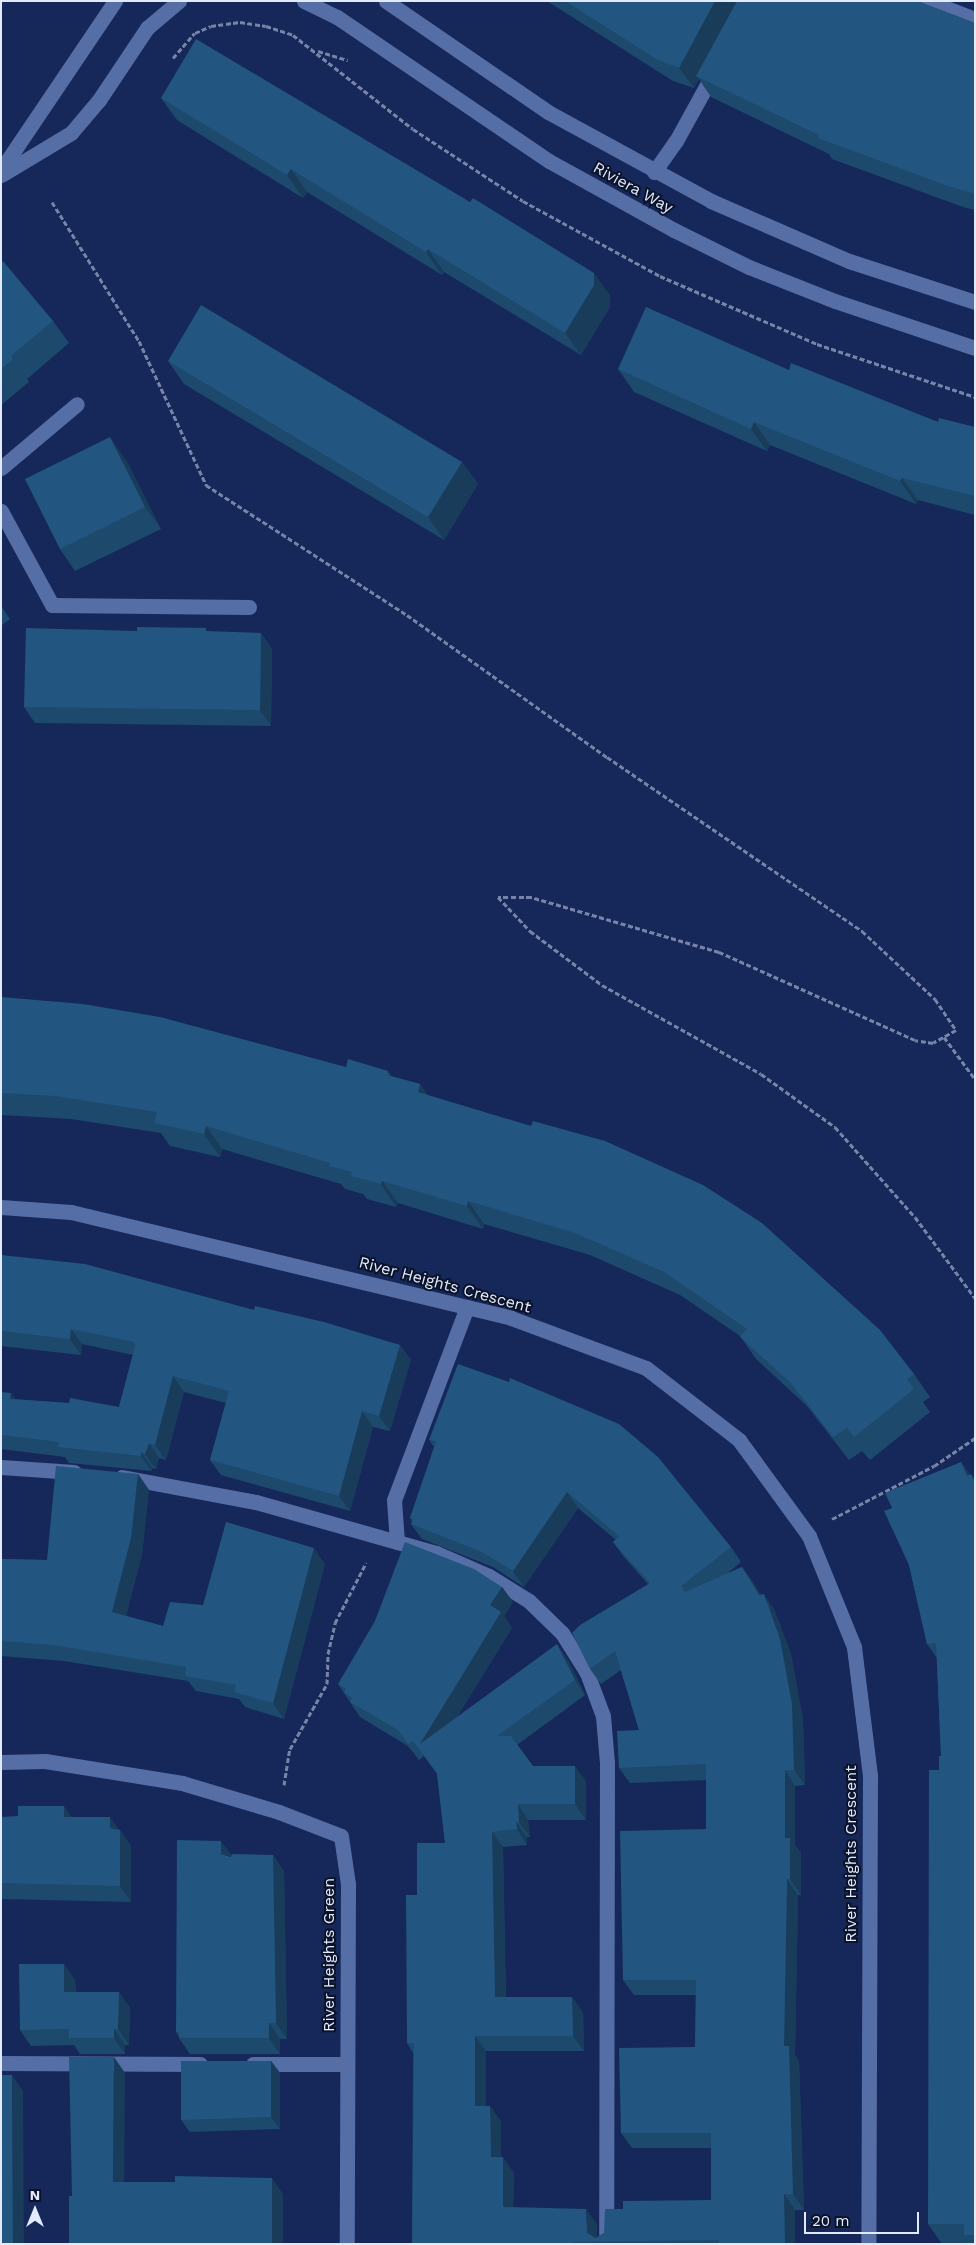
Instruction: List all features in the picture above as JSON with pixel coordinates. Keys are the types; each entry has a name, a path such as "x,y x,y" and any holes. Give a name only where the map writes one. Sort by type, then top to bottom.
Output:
{"street":[{"path":"1,170 115,1"},
{"path":"1,175 72,133 99,100 147,28 179,1"},
{"name":"Riviera Way","path":"304,1 337,17 549,160 674,230 749,267 835,301 975,348"},
{"name":"Riviera Way","path":"386,1 548,112 711,202 849,261 975,302"},
{"path":"928,1 975,19"},
{"path":"654,172 676,141 724,53"},
{"path":"1,468 78,404"},
{"path":"1,511 52,605 249,607"},
{"name":"River Heights Crescent","path":"1,1207 71,1212 510,1318 646,1368 739,1440 809,1536 854,1647 870,1775 868,2244"},
{"path":"397,1542 394,1500 467,1307"},
{"path":"1,1467 91,1474"},
{"path":"110,1475 256,1502 436,1553 489,1576 529,1601 562,1633 587,1673 602,1716 607,1763 606,2244"},
{"name":"River Heights Green","path":"1,1762 45,1761 182,1784 279,1812 341,1836 348,1884 347,2244"},
{"path":"1,2063 218,2064"},
{"path":"238,2064 347,2064"}],"path":[{"path":"173,58 195,33 211,26 240,22 266,26 293,35 413,129 523,201 660,276 817,344 975,398"},
{"path":"52,202 139,341 206,485 407,615 607,757 862,931 935,999 956,1030 933,1043 915,1040 719,952 656,932 531,897 498,897 530,931 602,985 761,1074 835,1127 915,1217 975,1298"},
{"path":"944,1036 975,1079"},
{"path":"831,1520 934,1466 975,1438"}],"building":[{"path":"565,1 715,1 679,68 658,60"},
{"path":"737,1 917,1 975,23 975,194 948,186 818,138 819,135 696,76"},
{"path":"196,39 470,202 473,198 594,273 594,285 565,333 428,249 426,252 291,169 287,175 161,98"},
{"path":"3,261 53,321 11,356 13,359 1,369 1,263"},
{"path":"201,305 462,462 428,517 168,361"},
{"path":"646,307 789,370 791,363 938,422 939,418 975,427 975,496 902,478 900,481 754,422 751,429 618,369"},
{"path":"110,437 145,507 60,549 25,479"},
{"path":"137,627 206,628 206,631 261,633 260,710 24,707 26,628 137,631"},
{"path":"1,997 83,1004 160,1017 346,1067 348,1059 388,1071 387,1075 420,1084 418,1092 531,1126 533,1121 605,1141 703,1185 762,1223 880,1330 914,1374 907,1379 914,1389 854,1437 847,1428 833,1437 791,1383 740,1337 747,1329 664,1272 575,1233 468,1201 467,1206 382,1181 381,1184 351,1176 352,1172 329,1166 330,1163 206,1126 204,1134 154,1123 157,1112 55,1096 1,1093"},
{"path":"1,1255 85,1264 254,1310 255,1306 324,1322 400,1345 379,1416 362,1411 339,1496 210,1460 229,1391 173,1376 155,1445 149,1443 145,1454 141,1452 141,1456 58,1447 59,1442 1,1435 1,1392 11,1393 10,1399 69,1403 70,1398 119,1407 135,1346 134,1342 71,1329 70,1339 1,1331"},
{"path":"458,1364 509,1382 510,1378 619,1424 658,1457 731,1547 681,1586 685,1592 742,1567 759,1595 764,1594 780,1639 792,1704 794,1770 785,1770 785,1838 790,1838 790,1879 787,1879 784,2046 789,2046 793,2194 784,2194 785,2244 719,2244 719,2240 573,2242 573,2244 412,2244 414,2043 407,2043 406,1895 417,1895 417,1843 445,1843 437,1773 413,1741 408,1744 398,1730 350,1702 352,1698 344,1693 346,1689 338,1684 375,1621 405,1542 474,1569 502,1587 490,1605 501,1612 420,1744 557,1644 575,1680 497,1736 511,1736 533,1766 575,1766 575,1804 518,1804 519,1822 516,1822 517,1829 492,1832 495,1997 572,1997 573,2036 475,2036 475,2106 490,2106 491,2157 503,2157 503,2207 586,2209 587,2233 596,2238 604,2233 605,2209 623,2209 623,2201 711,2200 711,2133 621,2133 619,2048 695,2047 696,1980 623,1980 620,1831 706,1829 706,1764 619,1768 617,1731 639,1730 615,1651 590,1669 572,1633 580,1625 650,1583 613,1542 619,1536 567,1492 513,1571 482,1552 411,1524 413,1519 410,1518 436,1442 429,1440"},
{"path":"961,1462 967,1476 971,1474 975,1482 975,2235 964,2235 964,2224 928,2224 929,1770 939,1770 939,1756 941,1756 936,1643 927,1644 909,1565 884,1511 892,1508 885,1493"},
{"path":"56,1466 138,1474 131,1538 112,1612 163,1626 170,1602 203,1605 226,1522 314,1548 273,1703 234,1692 236,1685 185,1676 186,1667 53,1645 1,1641 1,1559 47,1560"},
{"path":"18,1806 64,1806 64,1817 110,1817 110,1828 120,1830 120,1886 1,1883 1,1817 18,1816"},
{"path":"177,1840 221,1841 221,1854 231,1857 232,1854 273,1855 276,2023 269,2023 269,2038 179,2038 179,2032 176,2032"},
{"path":"19,1964 64,1964 64,1992 119,1992 118,2029 114,2029 114,2038 69,2038 69,2029 20,2030"},
{"path":"69,2057 114,2057 113,2182 175,2182 175,2176 272,2178 272,2244 69,2244 69,2196 72,2196"},
{"path":"181,2061 271,2061 271,2117 181,2120"},
{"path":"1,2075 12,2075 13,2244 1,2244"}]}
